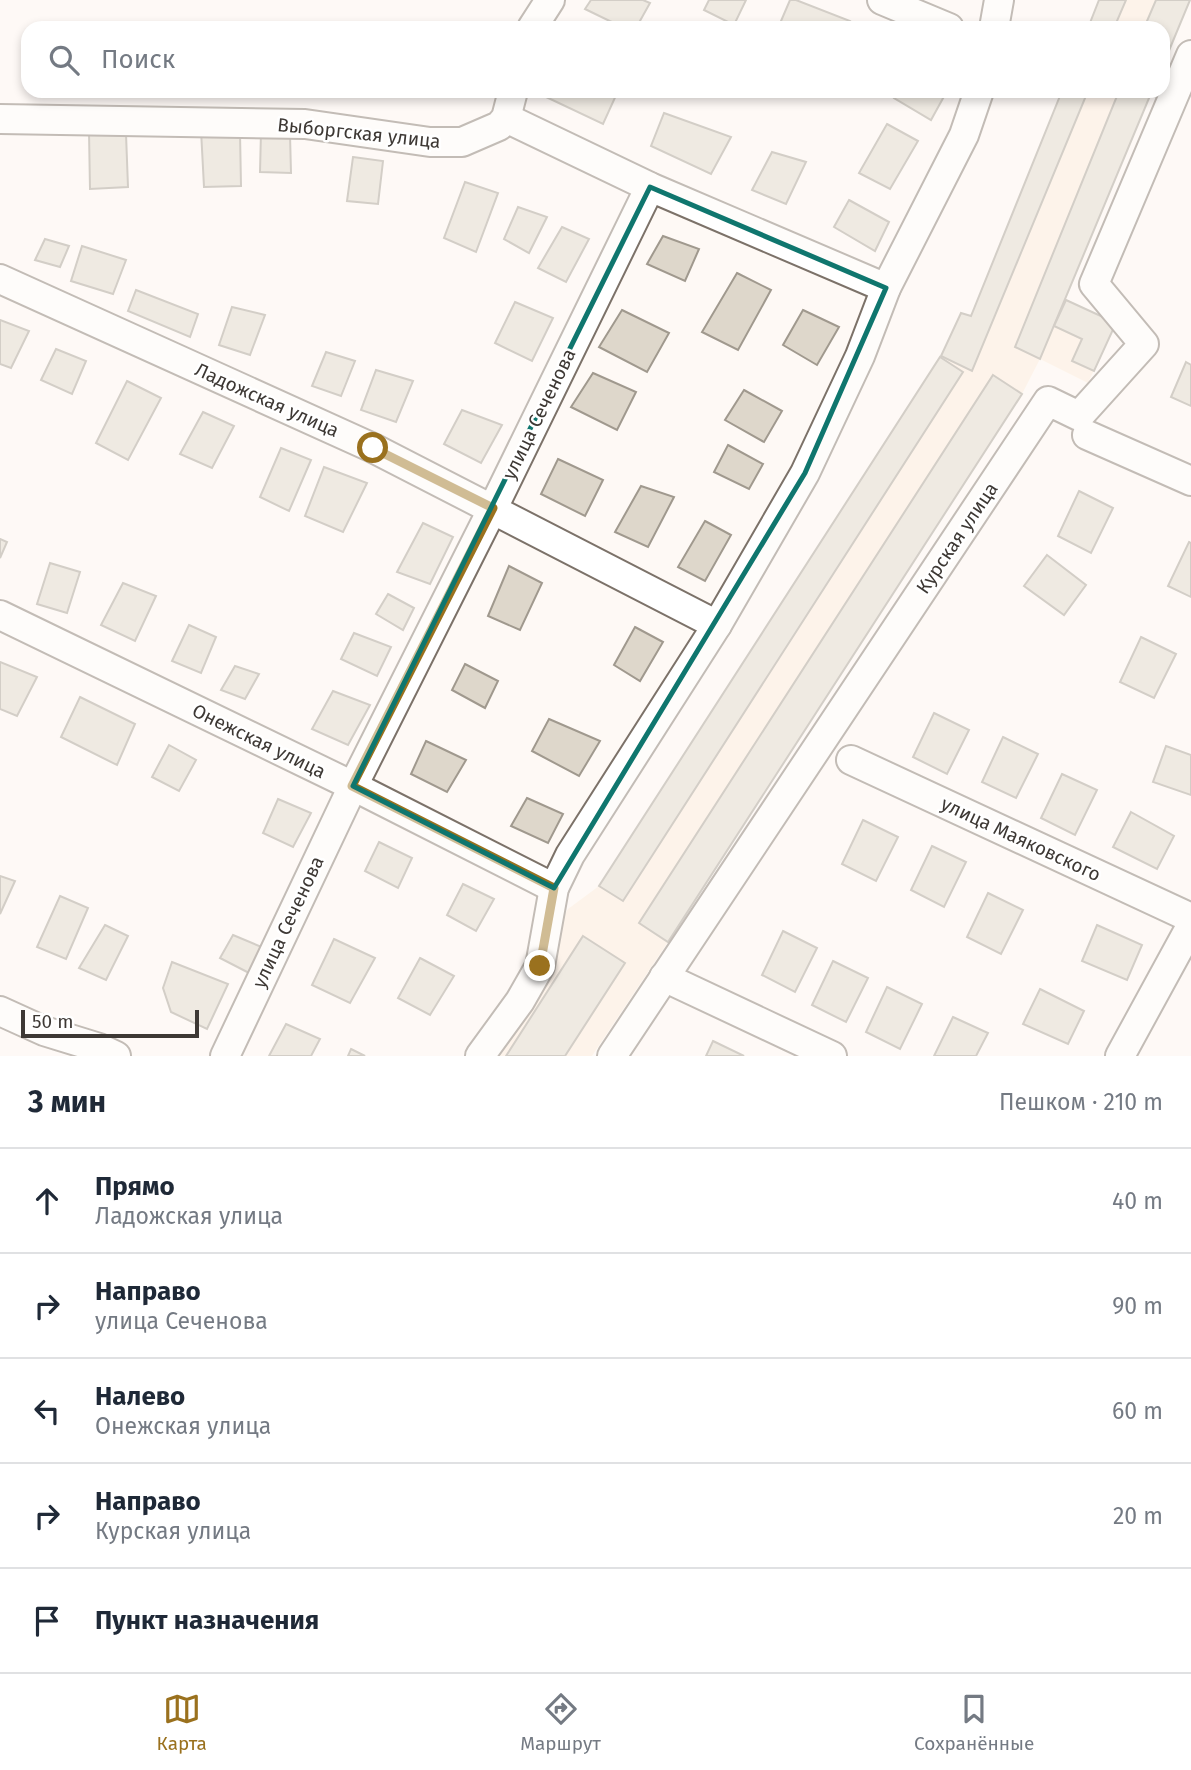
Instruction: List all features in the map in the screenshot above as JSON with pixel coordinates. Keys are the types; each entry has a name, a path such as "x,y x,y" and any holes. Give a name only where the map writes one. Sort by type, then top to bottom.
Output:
{"street":[{"path":"536,21 550,0"},
{"path":"882,0 932,21"},
{"path":"994,21 999,0"},
{"name":"Курская улица","path":"612,1056 1048,401 1079,415 1144,344 1094,284 1191,55"},
{"path":"511,98 506,118 650,187 886,288"},
{"path":"480,1056 520,1001 540,966 554,888 570,855 717,625 805,473 860,356 886,288 964,135 977,98"},
{"name":"Выборгская улица","path":"0,119 305,124 430,142 462,142 499,126 506,118"},
{"name":"улица Сеченова","path":"225,1056 352,786 493,508 650,187"},
{"name":"Ладожская улица","path":"0,279 373,448 717,625"},
{"path":"1087,435 1191,481"},
{"name":"Онежская улица","path":"0,615 352,786 554,888"},
{"name":"улица Маяковского","path":"851,760 1191,918"},
{"path":"1120,1056 1191,926"},
{"path":"664,977 832,1056"},
{"path":"0,1011 44,1031 116,1056"}],"highlighted area":[{"path":"650,187 886,288 805,473 554,888 353,786"}],"shaded area":[{"path":"1099,0 1190,0 1170,21 1091,21"},
{"path":"1059,98 1149,98 1066,299 1116,323 1088,383 1040,359 1022,394 592,1056 471,1056 568,909 599,886 941,356 961,313 971,316"}],"building":[{"path":"591,0 643,0 650,3 640,21 610,21 585,9"},
{"path":"709,0 746,0 736,21 726,21 704,10"},
{"path":"790,0 796,0 850,21 781,21"},
{"path":"1099,0 1126,0 1117,21 1091,21"},
{"path":"1156,0 1190,0 1170,48 1170,21 1147,21"},
{"path":"548,98 615,98 603,124"},
{"path":"894,98 943,98 931,120"},
{"path":"1059,98 1085,98 972,371 941,356 961,313 971,316"},
{"path":"1116,98 1149,98 1040,359 1015,347"},
{"path":"664,113 731,137 711,174 651,146"},
{"path":"887,124 918,141 890,189 859,173"},
{"path":"201,130 240,133 241,186 204,187"},
{"path":"89,132 126,134 128,187 90,189"},
{"path":"261,132 290,135 291,173 260,172"},
{"path":"772,152 806,162 786,204 752,190"},
{"path":"353,157 383,161 378,204 347,201"},
{"path":"465,182 498,193 476,252 444,238"},
{"path":"849,200 889,222 875,251 834,227"},
{"path":"518,207 547,217 529,253 504,239"},
{"path":"562,227 589,239 566,282 538,268"},
{"path":"663,236 699,249 685,281 647,264"},
{"path":"45,239 69,246 60,267 35,260"},
{"path":"82,246 126,260 113,294 71,281"},
{"path":"737,273 771,290 738,350 702,332"},
{"path":"136,290 198,314 190,337 128,311"},
{"path":"1066,300 1116,323 1094,371 1072,361 1082,339 1054,326"},
{"path":"515,302 553,318 532,361 495,343"},
{"path":"232,307 265,315 250,355 219,345"},
{"path":"622,310 669,333 647,372 599,347"},
{"path":"803,310 839,327 817,365 783,345"},
{"path":"0,320 29,331 11,368 0,364"},
{"path":"56,349 86,361 72,394 41,380"},
{"path":"326,352 355,361 341,396 312,386"},
{"path":"940,357 963,372 623,901 599,886"},
{"path":"1186,362 1191,365 1191,406 1171,397"},
{"path":"376,370 413,381 396,422 361,410"},
{"path":"593,373 636,392 617,430 571,407"},
{"path":"993,375 1022,394 668,942 639,923"},
{"path":"127,381 161,398 128,460 96,443"},
{"path":"744,390 782,411 764,442 725,420"},
{"path":"462,410 502,425 481,463 444,444"},
{"path":"203,412 234,426 212,468 180,454"},
{"path":"728,445 763,464 749,489 714,472"},
{"path":"281,448 311,460 289,511 260,497"},
{"path":"558,459 603,480 585,516 541,494"},
{"path":"324,467 367,483 343,532 305,516"},
{"path":"641,486 674,497 648,547 615,532"},
{"path":"1079,491 1113,508 1091,553 1058,536"},
{"path":"705,521 731,535 705,581 678,567"},
{"path":"423,523 453,537 430,584 397,572"},
{"path":"0,539 7,542 0,558"},
{"path":"1189,542 1191,543 1191,597 1168,586"},
{"path":"1047,555 1086,585 1064,615 1024,586"},
{"path":"50,563 80,572 67,613 37,604"},
{"path":"509,566 542,583 520,630 488,616"},
{"path":"123,583 156,596 135,641 101,625"},
{"path":"388,594 414,608 403,630 376,614"},
{"path":"189,625 216,637 201,673 172,661"},
{"path":"635,627 663,642 640,681 614,665"},
{"path":"354,633 391,647 377,676 341,659"},
{"path":"1141,637 1176,654 1154,698 1120,682"},
{"path":"0,662 37,677 17,716 0,709"},
{"path":"465,664 498,681 485,708 452,690"},
{"path":"235,666 259,674 245,699 221,690"},
{"path":"333,691 370,705 348,745 312,729"},
{"path":"80,697 135,724 117,765 61,737"},
{"path":"934,713 969,730 947,774 913,757"},
{"path":"549,719 600,741 579,776 532,751"},
{"path":"1003,737 1038,754 1016,798 982,782"},
{"path":"426,741 466,760 447,792 411,774"},
{"path":"169,745 196,760 179,791 152,777"},
{"path":"1166,746 1191,755 1191,795 1153,782"},
{"path":"1062,774 1097,790 1075,835 1041,818"},
{"path":"527,798 563,814 548,843 511,826"},
{"path":"278,799 311,813 293,847 263,833"},
{"path":"1131,812 1174,836 1157,869 1113,847"},
{"path":"863,820 898,837 876,881 842,864"},
{"path":"379,842 412,858 398,888 365,871"},
{"path":"932,846 966,862 944,907 911,890"},
{"path":"0,876 15,881 0,914"},
{"path":"463,884 494,899 476,931 447,915"},
{"path":"988,893 1023,910 1001,954 967,937"},
{"path":"60,896 88,908 66,959 37,947"},
{"path":"105,925 128,936 106,980 79,968"},
{"path":"1097,925 1142,945 1127,980 1082,961"},
{"path":"783,931 817,948 795,992 762,975"},
{"path":"233,935 264,948 253,975 220,958"},
{"path":"583,936 625,963 565,1056 506,1056"},
{"path":"334,939 375,958 350,1003 312,985"},
{"path":"420,958 454,976 430,1015 398,998"},
{"path":"833,961 868,978 846,1022 812,1005"},
{"path":"172,962 228,984 207,1029 171,1012 163,988"},
{"path":"887,987 922,1004 900,1049 866,1032"},
{"path":"1040,989 1084,1011 1068,1044 1023,1024"},
{"path":"953,1017 988,1033 976,1056 934,1056"},
{"path":"286,1024 320,1039 311,1056 269,1056"},
{"path":"713,1041 744,1056 706,1056"},
{"path":"351,1049 365,1056 348,1056"}],"route":[{"path":"373,448 493,508 352,786 554,888 540,966"}]}
